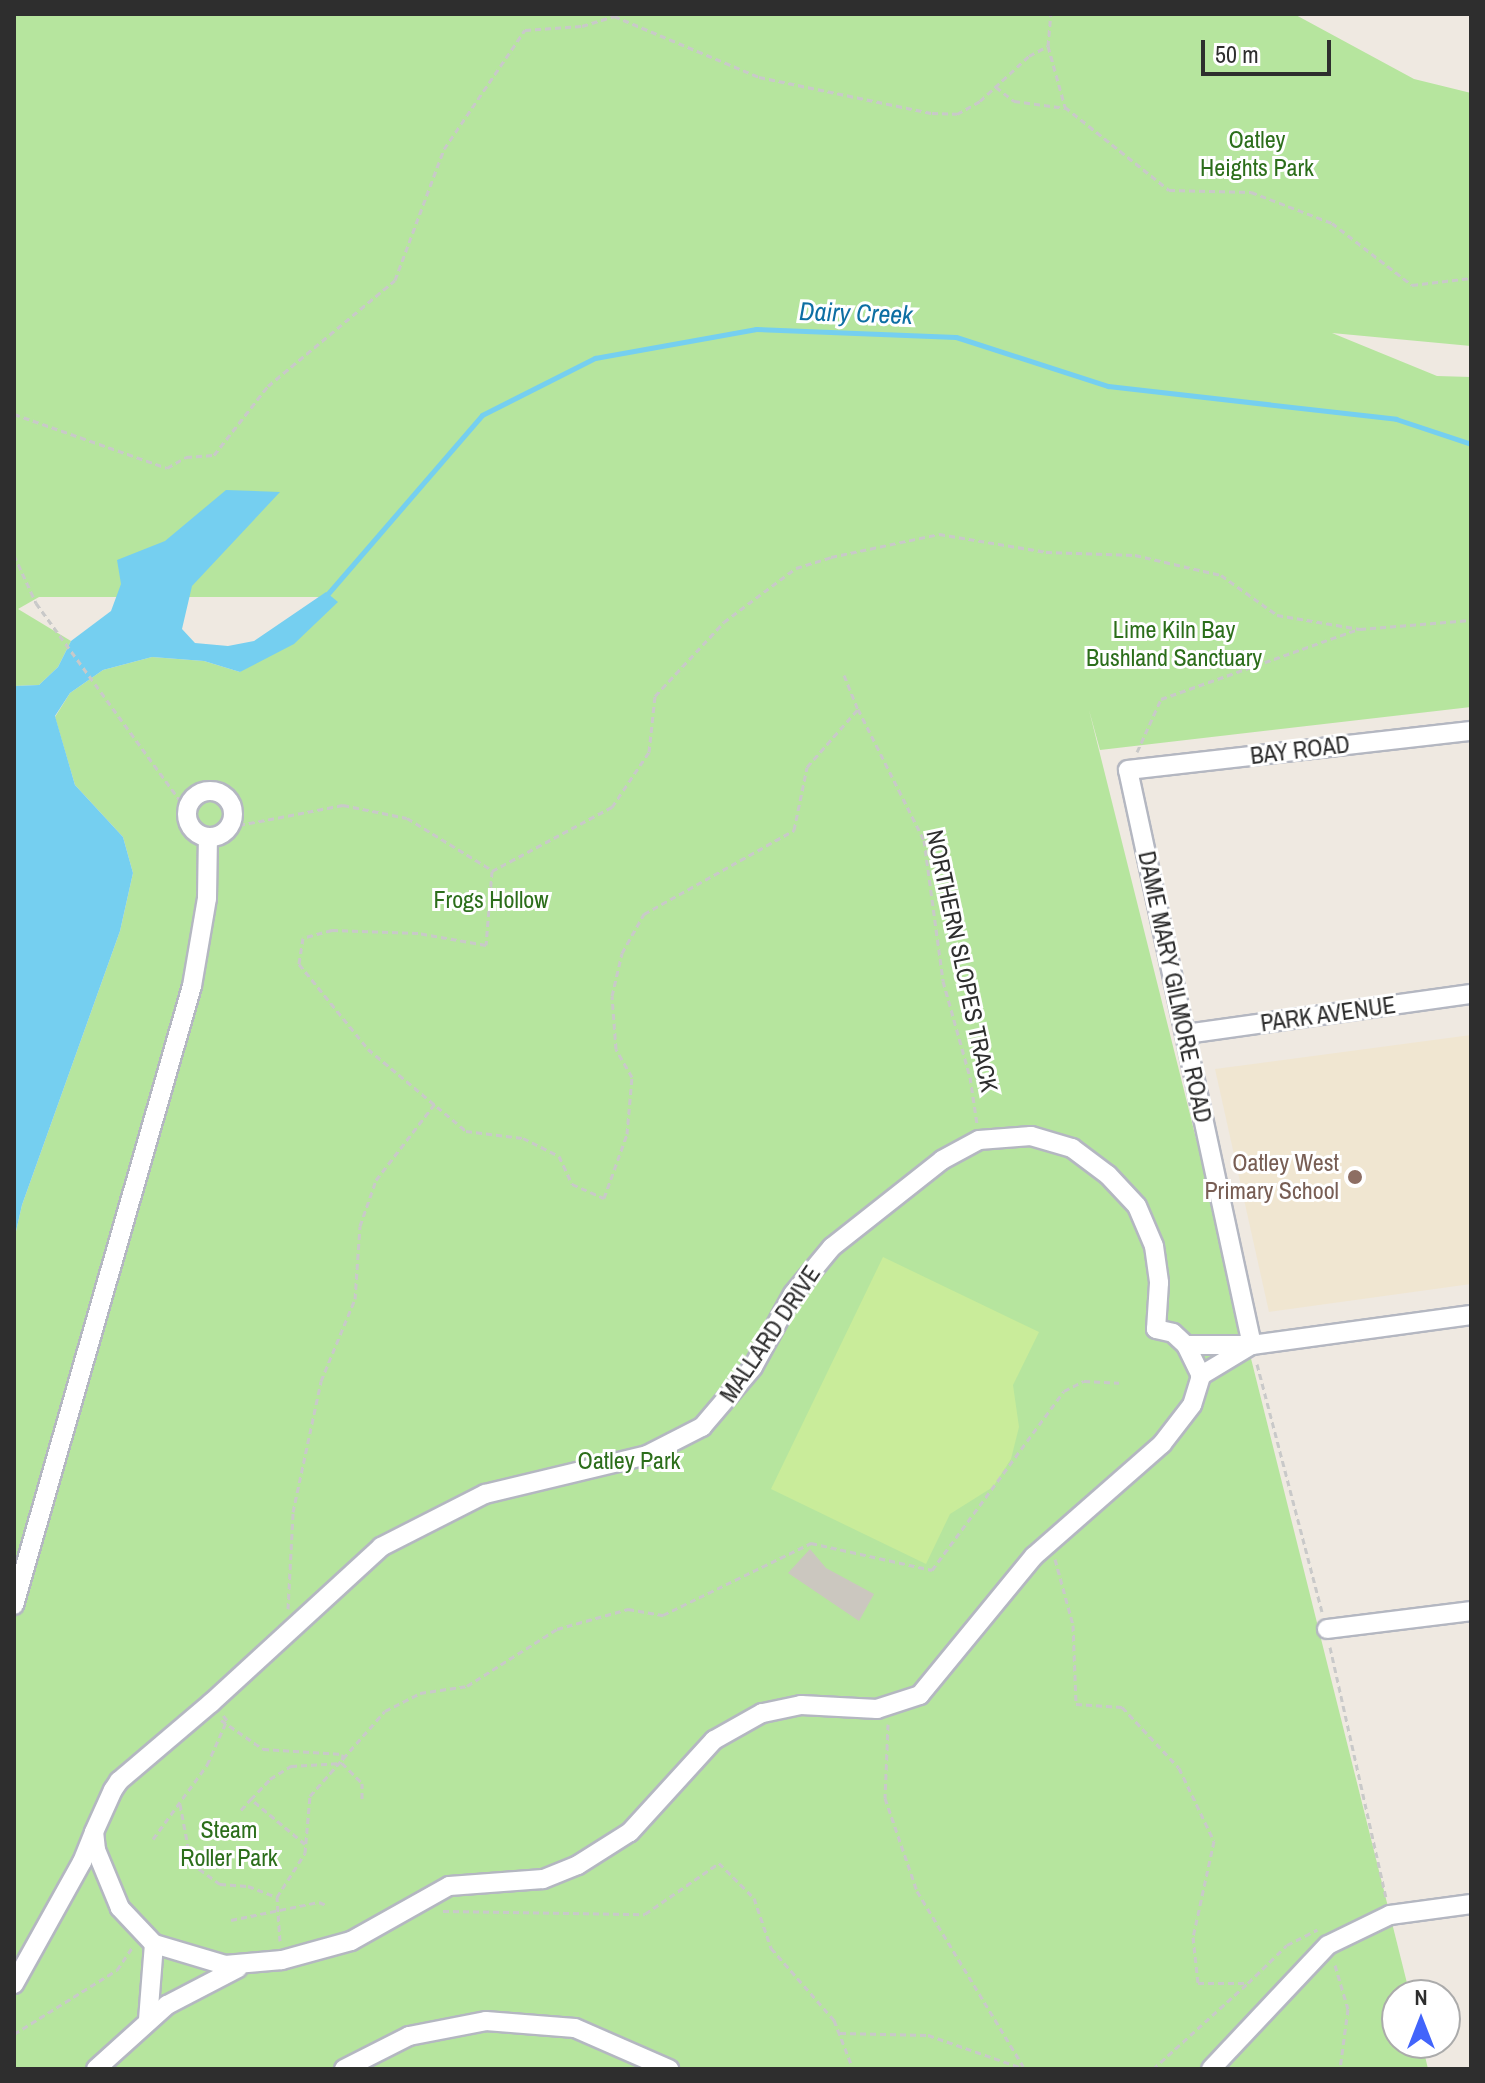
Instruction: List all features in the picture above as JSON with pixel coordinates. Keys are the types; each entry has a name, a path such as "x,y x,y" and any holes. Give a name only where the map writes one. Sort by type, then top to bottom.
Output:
{"street":[{"name":"BAY ROAD","path":"1128,770 1471,731"},
{"name":"DAME MARY GILMORE ROAD","path":"1128,770 1252,1345"},
{"path":"201,793 222,794 233,812 229,827 208,837 192,828 187,810 201,793"},
{"path":"14,1605 192,986 207,898 208,837"},
{"name":"PARK AVENUE","path":"1186,1034 1471,994"},
{"name":"MALLARD DRIVE","path":"14,1984 119,1781 217,1709 253,1664 363,1560 422,1522 516,1484 647,1455 702,1427 753,1367 793,1294 832,1247 942,1160 979,1140 1007,1135 1053,1140 1092,1160 1137,1206 1154,1246 1159,1283 1156,1329 1173,1333 1186,1345"},
{"path":"1200,1376 1186,1345 1252,1345 1471,1315"},
{"path":"96,2069 148,2020 210,1979 249,1965 309,1955 351,1941 416,1902 461,1883 543,1879 578,1865 630,1832 714,1740 762,1713 801,1705 889,1708 911,1700 932,1684 1050,1540 1183,1421 1200,1376 1252,1345"},
{"path":"1327,1629 1471,1611"},
{"path":"94,1832 96,1850 120,1908 148,1939 195,1960 249,1965"},
{"path":"1211,2069 1328,1945 1390,1915 1471,1904"},
{"path":"148,1939 148,2020"},
{"path":"344,2069 434,2029 513,2021 594,2033 669,2069"}],"path":[{"path":"1051,14 1048,46 1065,108"},
{"path":"14,414 167,468 186,457 214,455 268,386 395,280 444,149 525,30 582,26 614,16 759,77 932,113 957,114 996,87 1029,56 1048,46"},
{"path":"996,87 1014,101 1065,108 1169,190 1251,192 1332,223 1412,285 1471,278"},
{"path":"492,871 612,807 649,752 655,696 724,622 796,568 831,557 939,534 1046,552 1135,555 1221,575 1277,615 1360,629 1471,620"},
{"path":"14,555 36,603 187,810"},
{"path":"1128,770 1161,699 1360,629"},
{"name":"NORTHERN SLOPES TRACK","path":"844,675 924,840 943,981 970,1077 979,1140"},
{"path":"492,871 486,945 418,933 332,930 303,938 299,964 329,1005 368,1049 436,1102 466,1131 523,1138 559,1156 572,1184 604,1198 627,1134 631,1091 632,1077 616,1049 612,996 622,953 644,914 794,830 807,767 858,709"},
{"path":"229,827 343,805 407,818 492,871"},
{"path":"286,1631 293,1512 321,1381 355,1299 360,1226 376,1180 436,1102"},
{"path":"282,1960 277,1897 305,1844 310,1796 385,1711 420,1693 467,1686 557,1629 628,1609 663,1615 811,1543 932,1570 1064,1391 1084,1381 1119,1383"},
{"path":"1050,1540 1073,1625 1076,1704 1122,1707 1179,1768 1214,1841 1193,1937 1198,1983 1248,1983"},
{"path":"889,1708 885,1798 917,1891 1024,2067"},
{"path":"226,1723 217,1709 212,1713 226,1723 263,1749 343,1754 342,1763"},
{"path":"153,1839 207,1765 226,1723"},
{"path":"241,1810 291,1766 342,1763 362,1783 362,1800"},
{"path":"291,1766 295,1773"},
{"path":"251,1799 305,1844"},
{"path":"180,1804 191,1863 220,1884 248,1886 277,1897"},
{"path":"416,1902 441,1911 645,1914 719,1863 754,1898 771,1948 840,2033 853,2069"},
{"path":"231,1920 319,1902 326,1905"},
{"path":"1153,2069 1287,1945 1320,1928 1348,2009 1340,2069"},
{"path":"14,2034 117,1970 148,1939"},
{"path":"840,2033 928,2035 1024,2067"}],"shaded area":[{"name":"Oatley West Primary School","path":"1471,1035 1471,1284 1269,1312 1215,1069"}],"green space":[{"name":"Oatley Park","path":"14,14 1294,14 1414,79 1471,93 1471,346 1332,333 1437,376 1471,377 1471,707 1100,750 1089,710 1406,1979 1381,1979 1381,2059 1426,2059 1428,2069 14,2069 14,1240 22,1205 120,931 133,873 123,837 75,785 55,717 70,693 103,670 152,657 204,661 240,672 325,597 39,597 18,609 71,641 58,667 39,685 14,686"},
{"path":"883,1257 1039,1332 1013,1385 1019,1427 1011,1459 993,1487 950,1514 926,1564 771,1489"}],"water":[{"path":"226,490 280,492 192,586 182,629 195,643 228,646 254,641 326,592 338,602 294,644 240,672 204,661 152,657 103,670 70,693 55,716 75,785 123,837 133,873 120,931 22,1205 14,1240 14,686 39,685 58,667 71,641 111,611 121,584 117,560 165,541"}],"building":[{"path":"810,1549 826,1568 874,1594 859,1621 788,1573"}],"waterway":[{"name":"Dairy Creek","path":"325,597 482,415 595,358 756,329 956,337 1108,386 1396,419 1471,444"}],"place":[{"name":"Oatley West Primary School","path":"1355,1177"}],"park label":[{"name":"Oatley Heights Park","path":"1257,154"},
{"name":"Lime Kiln Bay Bushland Sanctuary","path":"1174,644"},
{"name":"Frogs Hollow","path":"491,900"},
{"name":"Steam Roller Park","path":"229,1844"}]}
